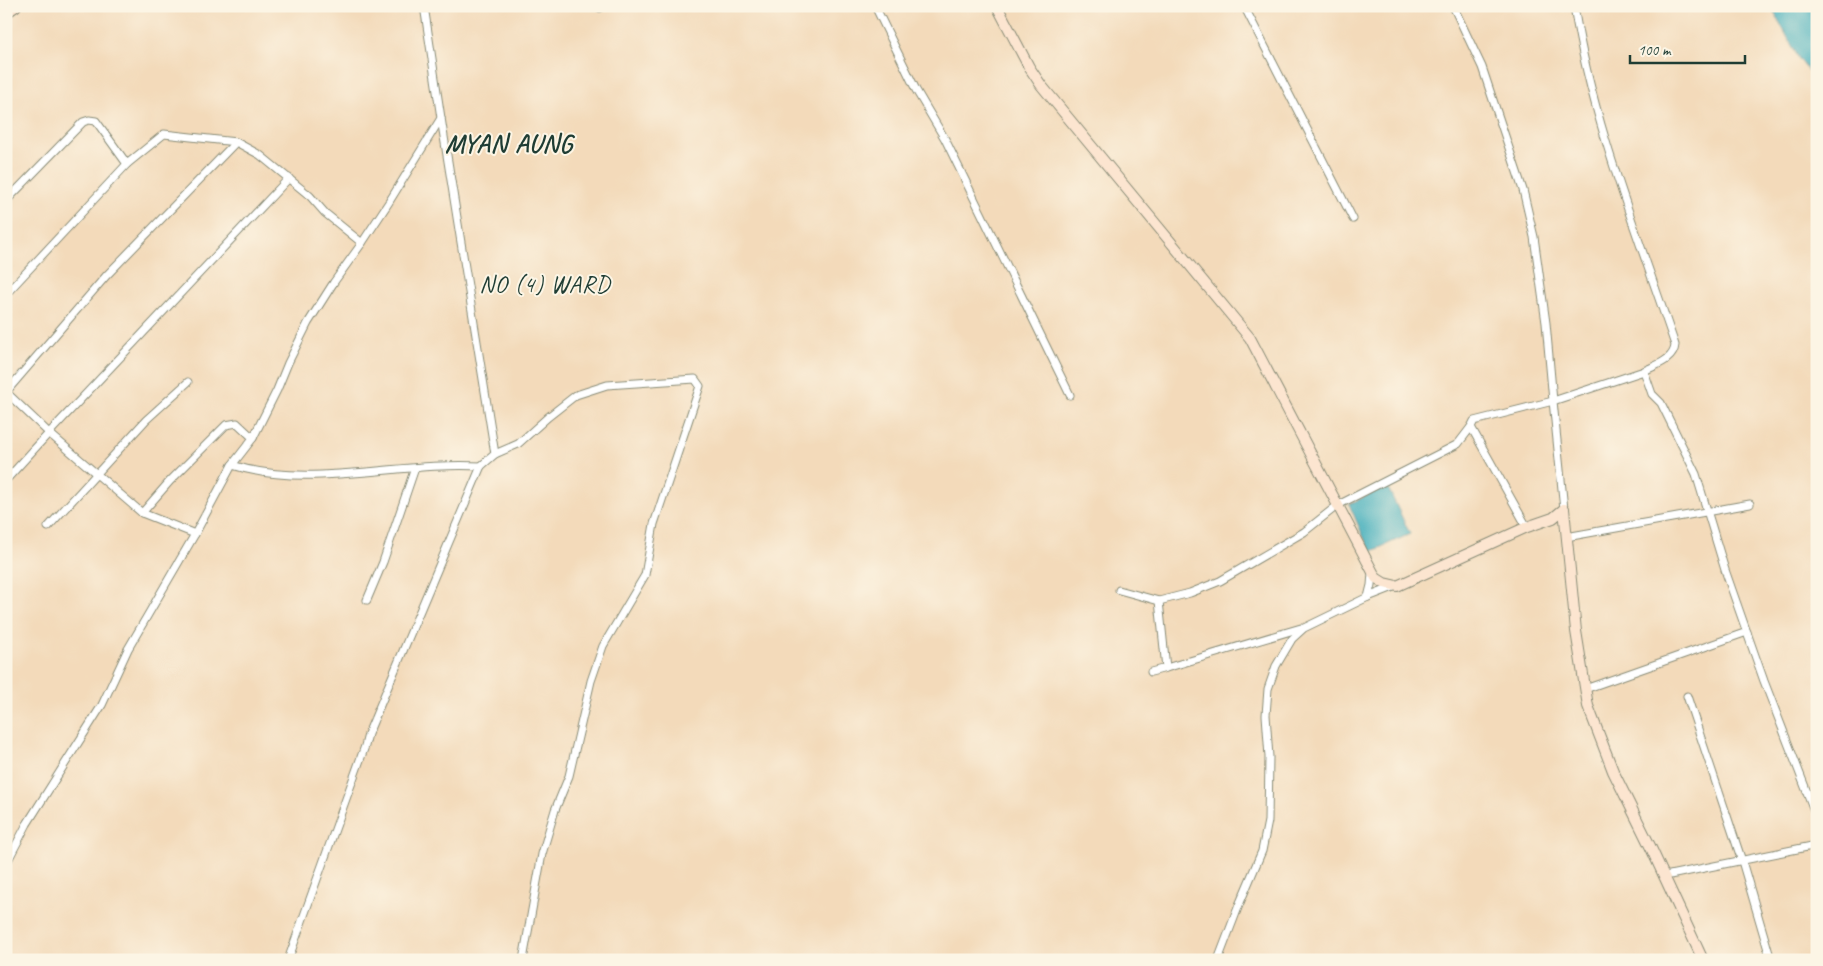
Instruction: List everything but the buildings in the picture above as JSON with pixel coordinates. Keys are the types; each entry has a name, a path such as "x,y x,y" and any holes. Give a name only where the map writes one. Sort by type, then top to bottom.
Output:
{"street":[{"path":"6,13 16,6"},
{"path":"424,6 496,454"},
{"path":"875,6 916,90 945,140 1070,395"},
{"path":"997,6 1029,68 1041,85 1250,338 1372,573 1384,583 1397,586"},
{"path":"1244,6 1353,219"},
{"path":"1454,6 1482,67 1523,190 1535,247 1546,323 1576,631 1588,706 1613,771 1703,960"},
{"path":"1119,590 1159,601 1190,593 1220,581 1304,532 1338,505 1458,444 1474,421 1553,401 1644,372 1669,358 1675,352 1675,345 1625,201 1599,116 1574,6"},
{"path":"6,864 27,824 102,705 128,649 195,534 232,465 253,438 308,324 334,282 389,202 441,118"},
{"path":"6,202 83,122 89,120 96,121 128,164"},
{"path":"6,294 128,164 164,134 236,142 260,155 310,196 325,213 362,243"},
{"path":"195,534 142,513 49,433 6,392 106,276 236,142"},
{"path":"6,480 289,178"},
{"path":"1644,372 1652,394 1661,403 1696,474 1725,570 1764,681 1817,818"},
{"path":"288,960 368,734 481,466 496,454 518,444 576,395 608,385 695,379 700,386 654,524 645,575 603,646 591,681 570,776 555,810 542,854 523,960"},
{"path":"48,527 146,420 188,382"},
{"path":"142,513 170,481 226,425 237,423 253,438"},
{"path":"1471,427 1527,527"},
{"path":"232,465 251,471 283,474 325,474 455,464 481,466"},
{"path":"367,600 383,562 415,468"},
{"path":"1566,537 1750,504"},
{"path":"1152,672 1304,628 1368,597 1397,586 1527,527 1552,518 1564,509"},
{"path":"1368,597 1372,573"},
{"path":"1159,601 1166,668"},
{"path":"1218,960 1262,851 1268,821 1266,715 1268,689 1276,666 1292,639 1304,628"},
{"path":"1586,690 1747,632"},
{"path":"1687,696 1742,862 1771,960"},
{"path":"1664,876 1742,862 1817,845"}],"water":[{"path":"1771,6 1817,6 1817,82 1799,59"},
{"path":"1387,486 1410,534 1370,552 1349,504"}],"district":[{"name":"MYAN AUNG","path":"509,143"},
{"name":"NO (4) WARD","path":"545,284"}]}
